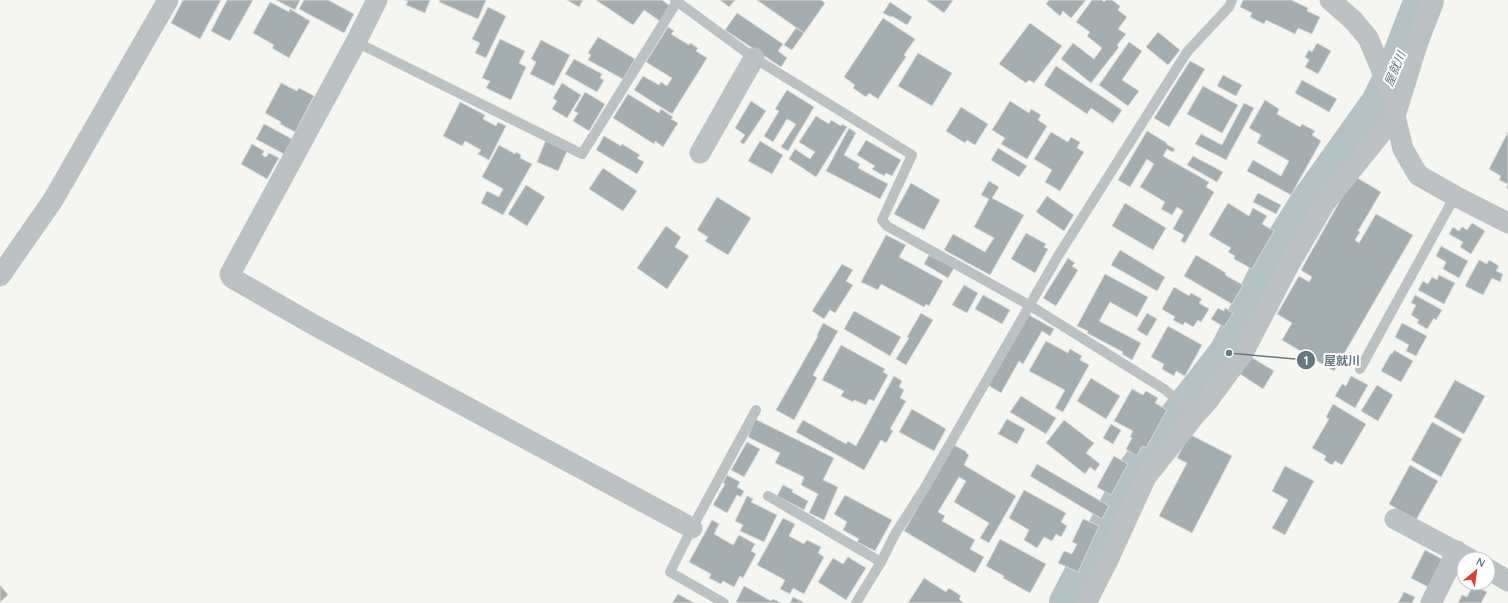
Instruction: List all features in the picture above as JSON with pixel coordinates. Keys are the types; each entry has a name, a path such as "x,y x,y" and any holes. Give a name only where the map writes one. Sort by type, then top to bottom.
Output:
{"street":[{"path":"0,276 53,200 168,0"},
{"path":"377,0 356,42 230,274 232,278 320,328 692,528"},
{"path":"1330,0 1353,20 1368,38 1391,98 1403,149 1418,175 1508,223"},
{"path":"1086,603 1108,560 1146,477 1188,409 1207,402 1243,353 1290,263 1325,203 1391,98 1431,0"},
{"path":"700,153 754,58"},
{"path":"1395,519 1456,551"},
{"path":"1431,603 1456,567"},
{"path":"1496,574 1508,581"}],"lane":[{"path":"356,42 582,154 677,0 754,58 912,155 882,220 887,226 1028,305 1164,389 1188,409"},
{"path":"856,603 881,562 895,534 924,488 1028,305 1058,256 1188,52 1229,7 1232,0"},
{"path":"1360,369 1455,196"},
{"path":"724,603 670,572 756,410"},
{"path":"768,496 881,562"}],"building":[{"path":"183,0 221,0 200,39 171,23"},
{"path":"227,0 253,0 230,41 211,31"},
{"path":"276,0 300,0 295,10"},
{"path":"304,0 328,0 354,14 344,33 299,9"},
{"path":"404,0 430,0 425,13 406,5 408,1"},
{"path":"440,0 486,0 478,19 439,2"},
{"path":"567,0 583,0 579,7"},
{"path":"596,0 662,0 670,6 660,21 644,10 633,25"},
{"path":"720,0 735,0 729,7"},
{"path":"757,0 821,0 825,3 804,33"},
{"path":"926,0 953,0 944,13"},
{"path":"1049,0 1086,0 1071,18 1063,11 1060,16 1046,4"},
{"path":"1092,0 1102,0 1104,2 1106,0 1112,0 1120,6 1118,10 1127,17 1118,29 1126,34 1117,45 1119,47 1091,83 1061,59 1073,43 1094,59 1102,48 1087,36 1090,32 1076,22"},
{"path":"1243,0 1291,0 1308,8 1307,11 1320,17 1312,34 1298,28 1295,34 1266,20 1264,24 1250,17 1252,13 1240,7"},
{"path":"270,2 289,12 290,9 310,21 289,58 272,48 274,45 253,33"},
{"path":"890,2 912,17 907,25 892,16 891,17 883,13"},
{"path":"488,7 506,16 486,58 475,53 480,43 472,39"},
{"path":"737,13 783,44 778,51 787,58 781,67 725,30"},
{"path":"883,18 915,39 904,55 906,57 878,99 869,93 866,97 853,88 855,85 844,77"},
{"path":"1030,23 1062,46 1034,83 1029,80 1026,83 999,64"},
{"path":"668,27 674,31 671,34 689,45 690,43 698,48 696,51 707,58 672,114 634,90 643,76 659,85 661,82 667,86 672,78 646,62"},
{"path":"796,28 804,33 792,50 784,45"},
{"path":"1158,32 1180,50 1168,65 1146,47"},
{"path":"598,37 635,59 623,79 588,60 591,55 588,53"},
{"path":"500,39 525,51 519,63 526,67 511,100 486,88 490,81 482,78"},
{"path":"541,40 570,55 554,86 530,74 536,62 531,59"},
{"path":"1129,42 1142,51 1122,80 1139,91 1128,106 1099,85"},
{"path":"1317,43 1331,51 1318,74 1305,67 1309,60 1305,57 1309,50 1312,52"},
{"path":"918,53 952,73 932,106 898,86"},
{"path":"574,59 602,74 600,78 604,80 597,92 565,74"},
{"path":"1190,61 1205,69 1169,127 1154,118"},
{"path":"1056,66 1122,110 1113,123 1091,108 1087,114 1044,85"},
{"path":"1223,75 1242,85 1236,96 1217,86"},
{"path":"1302,80 1337,99 1329,112 1295,93"},
{"path":"281,83 297,91 299,88 314,96 295,132 280,124 281,122 265,113"},
{"path":"562,83 581,95 567,118 552,109 557,101 553,98"},
{"path":"1203,86 1238,105 1222,133 1187,114"},
{"path":"787,90 814,107 788,151 781,147 796,124 787,119 773,142 764,136 779,111 775,109"},
{"path":"585,92 605,104 589,131 573,121 578,113 574,111"},
{"path":"628,94 659,113 661,109 673,117 671,119 678,123 663,147 655,141 654,144 613,118"},
{"path":"1265,100 1279,109 1277,114 1300,127 1302,124 1315,131 1312,135 1321,141 1291,195 1247,171 1253,160 1281,176 1289,161 1257,143 1261,135 1249,128"},
{"path":"751,101 766,111 744,144 740,142 745,135 735,128"},
{"path":"1010,101 1029,113 1031,109 1041,115 1038,120 1047,126 1027,159 1001,144 1005,138 992,130"},
{"path":"460,102 485,115 483,119 496,126 498,122 506,126 489,160 478,154 481,150 465,141 462,146 443,136"},
{"path":"1244,103 1254,108 1226,160 1195,144 1201,134 1222,145"},
{"path":"961,107 988,124 975,145 967,140 965,143 946,131"},
{"path":"816,116 829,124 831,120 841,126 842,124 847,127 816,177 789,159 795,149 810,159 815,152 799,142"},
{"path":"264,124 292,139 284,154 256,139"},
{"path":"849,128 856,133 844,155 860,164 858,168 888,184 880,199 826,171"},
{"path":"1147,131 1175,149 1173,152 1167,149 1163,156 1209,182 1206,187 1214,192 1185,243 1181,241 1184,235 1173,229 1183,211 1177,207 1172,215 1161,209 1165,202 1140,187 1154,164 1147,159 1130,187 1118,180"},
{"path":"1051,132 1068,142 1071,137 1080,142 1077,148 1084,152 1060,191 1045,182 1052,170 1034,159"},
{"path":"1508,132 1508,184 1499,180 1501,176 1489,169"},
{"path":"604,136 621,146 622,144 640,155 637,158 644,162 637,174 596,150"},
{"path":"546,140 568,149 558,171 537,162"},
{"path":"866,140 901,160 892,176 886,173 884,176 872,169 875,166 857,155"},
{"path":"760,141 783,155 772,174 748,161"},
{"path":"252,144 264,151 262,155 266,157 269,153 279,158 267,179 241,164"},
{"path":"499,145 515,154 516,152 521,155 520,158 532,164 503,215 481,203 487,191 499,197 503,189 482,177"},
{"path":"998,148 1027,166 1019,177 991,160"},
{"path":"1193,156 1223,172 1217,182 1187,165"},
{"path":"603,168 637,191 623,211 589,189"},
{"path":"1354,176 1381,192 1358,231 1360,232 1355,240 1359,243 1376,214 1413,235 1334,371 1282,340 1292,323 1277,314 1299,276 1309,282 1312,277 1301,270"},
{"path":"989,181 999,187 992,198 1024,215 990,275 944,250 953,234 985,252 994,238 974,227 989,199 981,195"},
{"path":"911,183 940,200 924,230 894,214"},
{"path":"526,185 545,197 527,226 508,214"},
{"path":"1258,193 1281,205 1276,214 1253,202"},
{"path":"1047,196 1074,215 1064,231 1036,212"},
{"path":"717,197 751,218 728,255 705,241 708,237 697,230"},
{"path":"1125,203 1166,228 1153,250 1112,226"},
{"path":"1228,203 1249,216 1253,208 1267,216 1262,224 1274,231 1252,269 1234,259 1235,256 1228,252 1231,248 1209,235"},
{"path":"1472,223 1485,231 1471,254 1460,247 1463,242 1449,234 1453,227 1459,231 1462,227 1467,230"},
{"path":"666,226 681,237 675,247 689,256 667,289 637,268"},
{"path":"1026,233 1046,244 1044,247 1048,249 1035,273 1011,259"},
{"path":"886,235 906,245 899,257 943,281 929,306 926,304 924,307 881,284 878,290 861,282"},
{"path":"1441,246 1468,261 1459,278 1443,269 1446,262 1436,256"},
{"path":"1120,250 1165,277 1157,291 1111,265"},
{"path":"929,255 954,268 948,278 924,264"},
{"path":"1196,255 1226,273 1225,275 1243,285 1232,304 1184,276"},
{"path":"1068,258 1075,263 1072,266 1078,270 1056,306 1043,298"},
{"path":"1479,260 1487,264 1489,260 1499,266 1496,271 1503,274 1500,282 1492,278 1483,295 1465,286"},
{"path":"842,264 853,270 846,281 853,285 835,313 830,310 824,319 812,311"},
{"path":"1105,274 1148,297 1137,317 1110,302 1099,321 1141,343 1132,360 1122,354 1123,352 1077,326"},
{"path":"1439,275 1455,283 1444,304 1418,290 1423,281 1428,284 1432,277 1437,280"},
{"path":"964,285 978,293 967,313 952,305"},
{"path":"1174,287 1189,296 1191,293 1202,299 1199,303 1209,309 1201,322 1198,320 1193,327 1185,322 1183,325 1173,320 1175,317 1162,309"},
{"path":"983,295 1010,310 1002,324 975,309"},
{"path":"1415,295 1442,310 1436,320 1434,318 1427,329 1417,323 1419,320 1411,315 1416,305 1411,303"},
{"path":"1218,308 1224,311 1225,308 1233,313 1224,327 1211,319"},
{"path":"854,311 901,337 890,356 844,329"},
{"path":"921,313 933,320 906,365 896,359 909,338 907,337"},
{"path":"1147,313 1157,319 1147,336 1137,330"},
{"path":"1029,315 1054,329 1050,336 1042,331 1023,364 1019,361 1001,393 988,385"},
{"path":"823,323 838,331 813,375 817,378 794,420 776,410 818,336 817,335"},
{"path":"1402,323 1427,336 1416,356 1406,351 1409,345 1395,337"},
{"path":"1168,326 1202,345 1185,376 1176,371 1174,376 1162,369 1164,364 1151,357"},
{"path":"1046,341 1068,353 1070,349 1082,356 1080,360 1089,365 1063,412 1055,408 1065,390 1029,371"},
{"path":"841,345 885,369 883,372 888,375 874,401 869,399 866,405 854,400 853,402 841,396 844,391 822,380"},
{"path":"1394,350 1413,361 1401,382 1381,371"},
{"path":"1251,357 1274,371 1263,389 1240,374"},
{"path":"894,376 902,381 899,387 904,390 900,398 906,401 890,429 893,431 886,443 881,440 864,470 796,432 803,420 846,444 848,441 856,446"},
{"path":"1351,376 1368,385 1355,408 1335,396 1342,384 1346,386"},
{"path":"1091,378 1120,396 1106,419 1077,401"},
{"path":"1455,380 1485,396 1464,434 1434,417"},
{"path":"1377,385 1393,395 1378,421 1361,411"},
{"path":"1132,389 1143,395 1146,391 1158,398 1155,403 1167,410 1146,448 1142,446 1137,456 1126,449 1132,438 1130,437 1133,431 1114,421"},
{"path":"1021,396 1056,418 1046,434 1010,412"},
{"path":"1333,404 1366,424 1342,465 1335,461 1332,465 1324,460 1326,456 1312,448 1329,419 1326,417"},
{"path":"912,409 946,429 934,451 899,432"},
{"path":"755,419 834,458 823,480 838,487 824,520 809,513 818,494 801,485 804,477 775,463 780,453 748,437"},
{"path":"1007,419 1025,429 1017,444 998,434"},
{"path":"1064,420 1094,443 1086,453 1100,464 1095,471 1090,467 1085,474 1046,443"},
{"path":"1432,422 1462,439 1441,477 1411,460"},
{"path":"1111,424 1121,430 1113,444 1103,438"},
{"path":"1189,434 1232,456 1192,533 1159,516 1187,463 1177,458"},
{"path":"747,442 760,449 744,477 731,470"},
{"path":"954,445 967,452 966,453 969,455 964,465 1016,496 989,543 980,538 989,523 954,502 966,481 959,477 938,512 945,516 942,521 975,540 970,549 984,557 975,573 904,531"},
{"path":"1114,456 1128,464 1111,495 1097,487"},
{"path":"1037,464 1109,506 1102,519 1030,476"},
{"path":"1410,465 1438,481 1416,520 1389,504"},
{"path":"1285,466 1314,481 1285,535 1272,528 1288,500 1272,491"},
{"path":"727,475 740,482 737,487 744,491 741,497 737,495 727,513 713,505 725,484 723,483"},
{"path":"783,485 808,501 804,510 777,496"},
{"path":"1024,490 1066,513 1061,522 1067,526 1061,537 1056,534 1052,541 1044,537 1037,548 1024,540 1029,530 1009,518"},
{"path":"845,495 892,520 875,551 857,542 859,539 843,530 847,522 834,514"},
{"path":"747,496 753,499 751,502 777,515 764,542 740,531 743,525 735,521"},
{"path":"783,518 795,524 789,536 804,544 807,540 821,547 818,553 824,557 804,594 793,588 790,594 780,589 785,580 757,565"},
{"path":"1083,519 1099,526 1078,572 1058,563 1064,551 1072,554 1077,544 1072,542"},
{"path":"712,520 719,524 714,534 733,545 739,535 755,544 751,551 756,554 743,578 740,576 734,587 723,581 721,584 709,578 711,574 689,562"},
{"path":"1000,539 1046,564 1030,593 1003,578 1004,576 986,566"},
{"path":"1425,550 1442,559 1428,587 1411,578"},
{"path":"848,557 866,568 846,600 818,582 833,558 843,564"},
{"path":"924,578 946,592 949,588 961,596 959,599 963,603 908,603"},
{"path":"0,585 8,595 0,602"},
{"path":"744,586 771,601 773,599 781,603 736,602"},
{"path":"1470,591 1487,592 1481,603 1458,603 1462,595 1467,597"},
{"path":"1404,592 1415,597 1412,603 1398,603"},
{"path":"678,594 694,603 672,603"},
{"path":"793,597 803,602 790,603"}],"waterway":[{"name":"屋就川","path":"1069,603 1139,469 1229,353 1281,249 1309,204 1381,103 1397,70 1424,0"}],"place":[{"name":"屋就川","path":"1229,353"}]}
